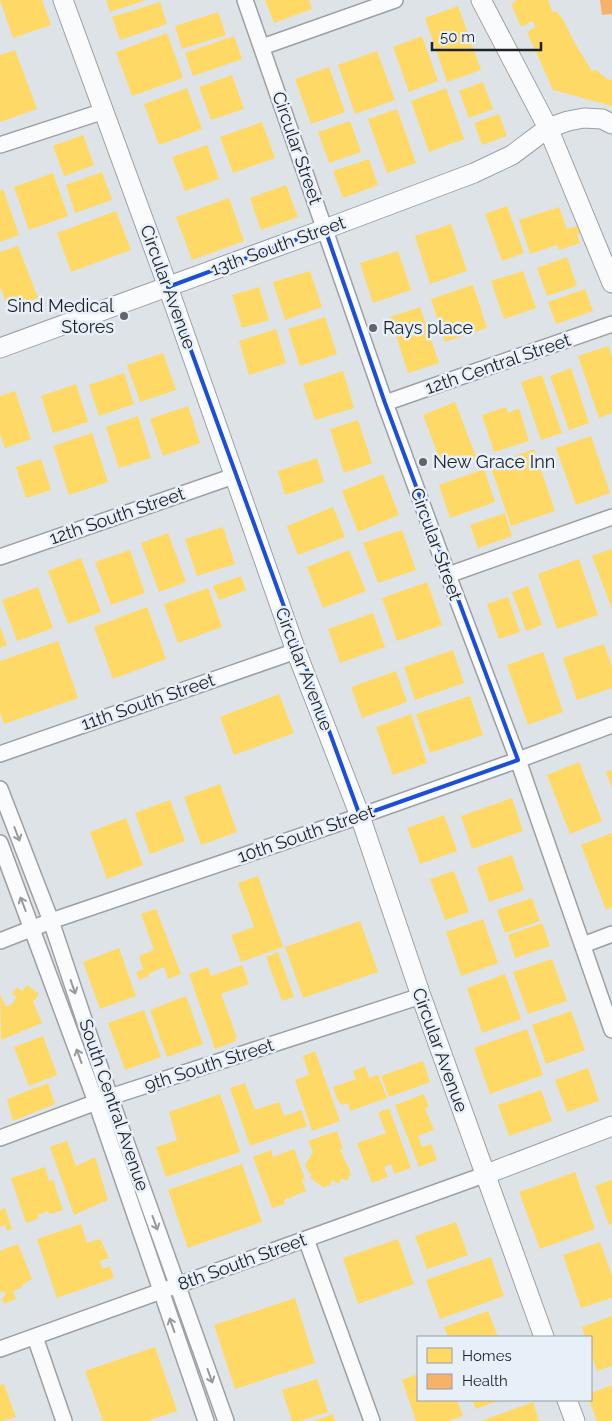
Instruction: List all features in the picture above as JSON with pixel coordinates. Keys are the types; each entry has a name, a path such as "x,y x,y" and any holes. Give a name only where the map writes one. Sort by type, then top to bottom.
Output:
{"street":[{"name":"Circular Avenue","path":"64,0 296,650 360,816 420,996 544,1336"},
{"name":"Circular Street","path":"245,0 385,403 518,760 612,1030"},
{"path":"262,47 395,0"},
{"path":"481,0 548,128 612,283"},
{"path":"0,145 104,111"},
{"name":"13th South Street","path":"0,348 325,230 499,162 548,128 568,120 584,118 602,119 612,124"},
{"name":"12th Central Street","path":"385,403 612,324"},
{"name":"12th South Street","path":"0,556 234,476"},
{"path":"448,575 612,517"},
{"name":"11th South Street","path":"0,754 296,650"},
{"name":"10th South Street","path":"0,941 32,928 360,816 612,725"},
{"name":"South Central Avenue","path":"0,789 51,922 103,1100 178,1285 226,1421"},
{"path":"0,843 32,928 103,1100 160,1291 206,1421"},
{"path":"583,945 612,934"},
{"name":"9th South Street","path":"0,1138 103,1100 420,996"},
{"path":"484,1175 612,1126"},
{"name":"8th South Street","path":"0,1349 484,1175"},
{"path":"306,1239 372,1421"},
{"path":"35,1337 64,1421"},
{"path":"567,1401 575,1421"}],"highlighted area":[{"path":"325,229 385,403 518,760 360,816 168,287"}],"building: Homes":[{"path":"0,0 42,0 51,25 13,38"},
{"path":"106,0 146,0 110,12"},
{"path":"265,0 309,0 312,9 274,23"},
{"path":"515,0 548,0 552,11 557,12 564,21 574,42 592,71 596,70 607,79 612,80 612,106 553,90 527,32 535,27 533,21 521,27 511,4 516,2"},
{"path":"160,2 167,24 120,40 112,17"},
{"path":"458,6 481,70 447,82 425,18"},
{"path":"218,12 226,35 182,49 175,26"},
{"path":"167,33 183,78 132,96 116,52"},
{"path":"234,36 242,59 193,76 185,53"},
{"path":"422,36 438,81 409,92 393,47"},
{"path":"15,50 37,109 0,122 0,55"},
{"path":"377,51 395,100 355,114 338,65"},
{"path":"329,67 345,112 311,124 295,79"},
{"path":"232,75 244,109 211,120 199,87"},
{"path":"483,82 493,109 469,118 459,91"},
{"path":"187,88 202,129 159,145 144,104"},
{"path":"446,88 464,139 429,152 411,101"},
{"path":"397,109 416,163 387,173 368,119"},
{"path":"499,114 507,136 482,145 474,123"},
{"path":"350,121 361,152 329,163 318,132"},
{"path":"262,122 275,158 233,173 220,137"},
{"path":"83,135 94,165 64,176 53,146"},
{"path":"207,145 219,179 185,191 172,157"},
{"path":"369,159 378,185 343,198 333,171"},
{"path":"102,172 112,200 75,213 66,185"},
{"path":"53,173 68,216 29,230 14,187"},
{"path":"286,185 298,217 261,230 250,198"},
{"path":"3,189 19,235 0,242 0,191"},
{"path":"229,198 244,241 192,260 176,217"},
{"path":"507,206 524,253 502,261 485,214"},
{"path":"559,207 567,229 577,226 580,233 577,234 580,243 559,250 557,245 530,254 519,220"},
{"path":"116,211 131,250 71,272 57,233"},
{"path":"451,224 467,271 430,284 415,236"},
{"path":"18,246 38,298 9,310 0,286 0,252"},
{"path":"398,251 411,290 373,303 360,263"},
{"path":"567,257 577,286 547,296 537,268"},
{"path":"310,271 322,307 285,320 273,282"},
{"path":"523,271 536,308 504,319 491,281"},
{"path":"473,285 487,328 445,342 431,299"},
{"path":"259,287 269,320 242,328 232,295"},
{"path":"585,289 593,311 556,324 548,302"},
{"path":"420,307 439,363 408,373 390,317"},
{"path":"325,317 337,354 300,366 288,329"},
{"path":"276,329 286,363 249,375 239,341"},
{"path":"608,346 612,356 612,413 599,418 578,356"},
{"path":"163,353 176,390 140,402 127,365"},
{"path":"571,368 589,423 569,430 550,376"},
{"path":"343,371 354,408 315,420 303,384"},
{"path":"124,373 134,404 99,416 89,385"},
{"path":"542,375 562,433 541,440 521,382"},
{"path":"76,384 88,422 53,433 41,396"},
{"path":"15,391 31,439 5,448 0,434 0,396"},
{"path":"455,402 477,459 444,471 423,415"},
{"path":"188,406 200,443 163,456 150,419"},
{"path":"506,407 508,413 519,408 529,441 494,452 482,415"},
{"path":"138,416 151,458 119,468 106,427"},
{"path":"358,420 372,463 344,473 330,429"},
{"path":"92,433 108,482 69,495 53,446"},
{"path":"591,436 610,493 576,505 556,448"},
{"path":"534,449 555,511 511,526 490,465"},
{"path":"317,458 324,482 285,495 278,471"},
{"path":"41,459 51,490 26,498 16,467"},
{"path":"484,469 495,502 450,518 439,485"},
{"path":"383,474 399,515 358,532 342,491"},
{"path":"333,507 345,537 298,555 287,526"},
{"path":"505,513 512,536 478,548 470,525"},
{"path":"223,527 235,564 197,576 185,539"},
{"path":"402,530 416,570 378,583 363,543"},
{"path":"168,533 186,582 159,592 141,543"},
{"path":"611,549 612,552 612,609 592,556"},
{"path":"130,550 145,593 111,605 95,562"},
{"path":"349,550 366,591 323,608 307,567"},
{"path":"81,558 101,612 68,624 48,571"},
{"path":"579,559 598,615 557,629 538,574"},
{"path":"241,576 246,590 219,600 213,586"},
{"path":"427,582 442,625 397,641 382,598"},
{"path":"528,586 542,625 526,631 512,592"},
{"path":"38,587 53,628 17,641 2,600"},
{"path":"208,588 222,627 178,643 164,604"},
{"path":"508,597 520,632 499,639 487,604"},
{"path":"147,607 166,659 113,679 94,627"},
{"path":"373,613 385,647 340,663 328,629"},
{"path":"0,626 7,645 0,648"},
{"path":"58,641 78,698 4,724 0,712 0,661"},
{"path":"604,644 612,667 612,688 577,700 563,658"},
{"path":"453,650 464,683 415,700 404,667"},
{"path":"543,652 563,712 528,725 507,665"},
{"path":"396,671 407,702 362,718 351,687"},
{"path":"279,694 294,733 234,755 220,717"},
{"path":"470,696 483,735 430,753 416,714"},
{"path":"411,714 427,763 393,775 376,727"},
{"path":"579,762 602,821 570,834 547,775"},
{"path":"612,770 612,788 606,772"},
{"path":"220,784 237,832 201,845 184,797"},
{"path":"512,798 523,831 472,849 461,816"},
{"path":"170,800 185,841 150,854 135,813"},
{"path":"444,815 457,851 420,864 407,828"},
{"path":"126,818 143,865 107,879 90,832"},
{"path":"612,833 612,907 606,910 581,845"},
{"path":"512,855 524,890 489,902 477,867"},
{"path":"454,871 469,912 445,920 430,879"},
{"path":"258,876 283,947 241,962 231,935 254,927 238,883"},
{"path":"532,898 540,921 505,933 497,910"},
{"path":"156,909 181,974 168,979 164,967 139,980 136,972 143,969 139,956 154,950 141,914"},
{"path":"483,919 498,963 461,976 446,932"},
{"path":"360,921 378,972 303,998 285,947"},
{"path":"542,923 550,946 515,958 508,935"},
{"path":"119,948 136,996 100,1009 83,962"},
{"path":"278,952 294,997 282,1001 266,957"},
{"path":"552,959 567,1001 528,1014 513,972"},
{"path":"242,965 249,984 221,994 237,1038 235,1038 236,1041 215,1049 189,974 208,967 211,976"},
{"path":"505,974 521,1019 482,1033 467,988"},
{"path":"27,985 39,994 33,1002 42,1023 1,1040 0,994 6,1007 12,1004 17,997 12,994 17,987 22,991"},
{"path":"186,996 203,1044 167,1057 150,1010"},
{"path":"144,1010 161,1057 125,1070 108,1023"},
{"path":"571,1011 585,1050 546,1064 532,1025"},
{"path":"527,1029 543,1075 490,1094 474,1048"},
{"path":"43,1036 57,1075 29,1086 14,1047"},
{"path":"315,1051 340,1121 312,1131 295,1080 309,1075 303,1056"},
{"path":"423,1061 430,1082 389,1097 381,1076"},
{"path":"365,1066 369,1078 378,1075 387,1098 350,1111 348,1103 342,1105 337,1099 333,1087 356,1079 353,1071"},
{"path":"588,1068 599,1101 567,1112 555,1080"},
{"path":"48,1083 55,1104 13,1121 7,1099"},
{"path":"245,1083 255,1110 279,1102 284,1116 301,1110 307,1126 250,1146 230,1088"},
{"path":"541,1090 552,1121 509,1136 498,1105"},
{"path":"220,1094 240,1152 166,1177 156,1147 177,1140 169,1112"},
{"path":"424,1094 429,1107 425,1108 434,1130 418,1136 422,1147 431,1144 437,1160 419,1167 395,1105"},
{"path":"389,1108 411,1168 394,1174 391,1164 384,1167 388,1177 372,1183 357,1143 386,1133 378,1113"},
{"path":"337,1131 343,1149 340,1150 351,1173 347,1181 341,1178 339,1184 332,1180 330,1186 327,1185 325,1188 310,1177 312,1174 309,1173 305,1165 313,1152 308,1141"},
{"path":"67,1141 76,1166 95,1157 108,1200 74,1215 50,1147"},
{"path":"294,1149 305,1179 302,1180 306,1191 284,1200 285,1204 272,1208 253,1157 271,1150 273,1157"},
{"path":"242,1164 262,1222 188,1248 168,1190"},
{"path":"45,1167 49,1181 53,1180 63,1210 50,1214 48,1211 38,1215 38,1219 26,1223 11,1178"},
{"path":"575,1172 595,1229 540,1249 519,1192"},
{"path":"612,1180 612,1224 609,1225 595,1186"},
{"path":"5,1208 12,1229 7,1231 5,1225 1,1227 0,1225 0,1210"},
{"path":"456,1222 468,1255 427,1269 415,1236"},
{"path":"81,1224 87,1243 100,1239 109,1258 100,1261 102,1269 110,1266 114,1278 57,1298 37,1239"},
{"path":"398,1239 414,1284 358,1304 343,1258"},
{"path":"600,1242 612,1276 612,1298 581,1308 563,1255"},
{"path":"18,1244 32,1279 22,1285 23,1287 13,1291 16,1299 4,1304 2,1299 6,1293 0,1291 0,1251"},
{"path":"491,1257 504,1296 440,1319 426,1280"},
{"path":"295,1298 315,1363 235,1389 214,1325"},
{"path":"488,1311 498,1336 448,1336 444,1327"},
{"path":"612,1316 612,1366 597,1371 592,1356 592,1336 585,1336 582,1327"},
{"path":"155,1347 177,1411 147,1421 103,1421 85,1371"},
{"path":"417,1374 417,1401 457,1401 463,1416 448,1421 416,1421 402,1380"},
{"path":"317,1379 328,1412 300,1421 292,1421 282,1390"},
{"path":"4,1384 16,1417 0,1421 0,1385"},
{"path":"612,1385 612,1421 597,1421 589,1401 592,1401 592,1393"},
{"path":"472,1401 497,1401 476,1409"},
{"path":"533,1402 539,1421 481,1421"},
{"path":"333,1414 335,1421 313,1421"}],"building: Health":[{"path":"600,0 612,0 612,14 602,15"}],"place":[{"name":"Sind Medical Stores","path":"124,316"},
{"name":"Rays place","path":"373,328"},
{"name":"New Grace Inn","path":"423,462"}]}
